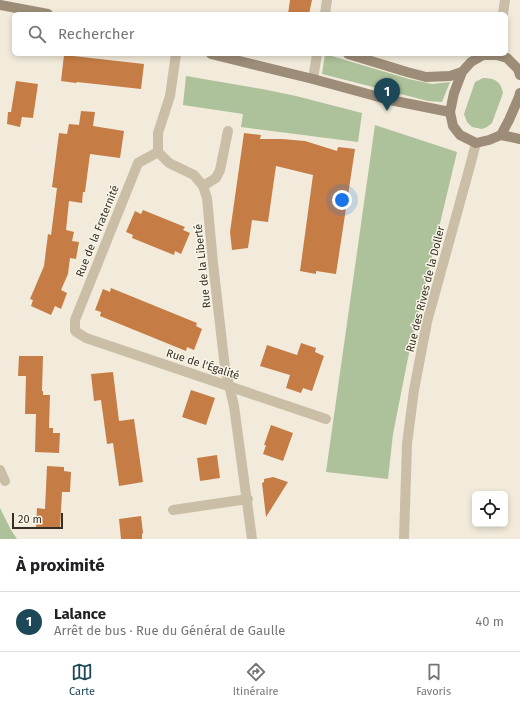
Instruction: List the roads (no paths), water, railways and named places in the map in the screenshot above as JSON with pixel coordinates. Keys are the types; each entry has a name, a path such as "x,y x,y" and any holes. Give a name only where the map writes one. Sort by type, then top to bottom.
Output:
{"main road":[{"path":"0,5 14,4 41,12"},
{"path":"219,56 390,100 450,112"},
{"path":"355,56 426,77 450,76 462,72"},
{"path":"481,56 471,62 462,72 454,93 450,112 453,126 460,135 476,143 501,135 520,139"},
{"path":"502,56 507,58 519,71"},
{"path":"501,135 520,96"}],"street":[{"path":"325,12 327,0"},
{"path":"503,12 505,0"},
{"path":"176,56 170,96 158,133 158,152 169,163 194,175 203,186 216,178 220,170 228,131"},
{"path":"313,79 317,56"},
{"name":"Rue des Rives de la Doller","path":"404,539 407,444 414,390 426,322 476,143"},
{"name":"Rue de la Fraternité","path":"75,331 75,320 138,163 158,152"},
{"name":"Rue de la Liberté","path":"203,186 207,198 225,368 234,406 248,499 252,539"},
{"name":"Rue de l'Égalité","path":"75,331 86,338 326,419"},
{"path":"0,470 5,481"},
{"path":"172,510 248,499"}],"place":[{"name":"Lalance","path":"387,111"}]}
